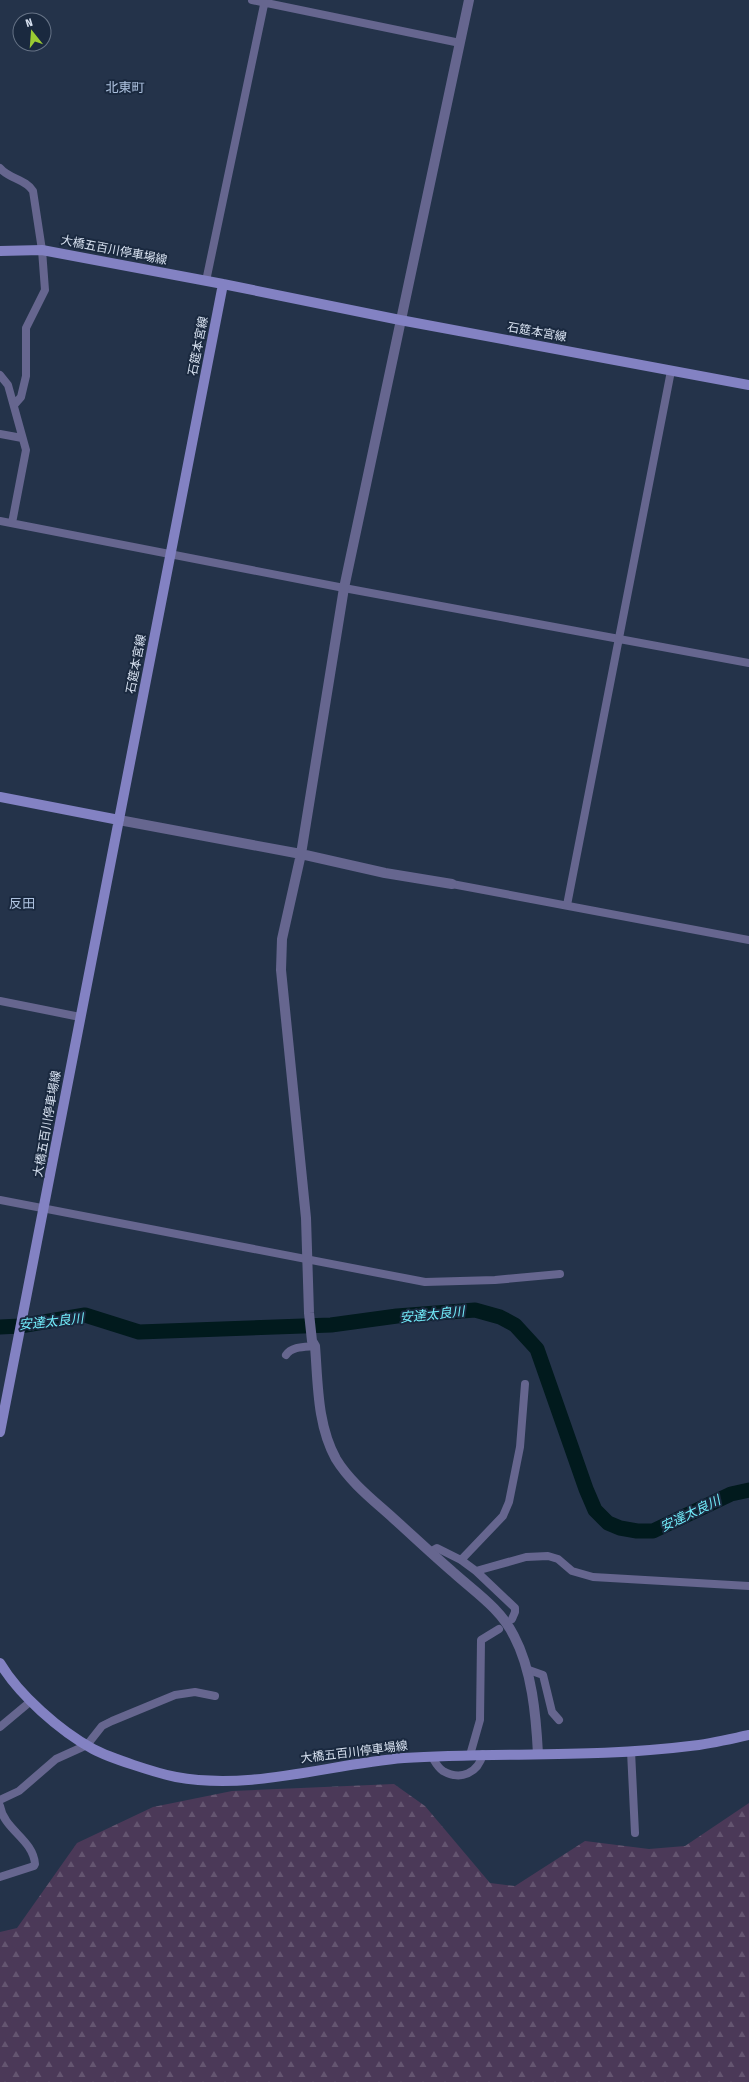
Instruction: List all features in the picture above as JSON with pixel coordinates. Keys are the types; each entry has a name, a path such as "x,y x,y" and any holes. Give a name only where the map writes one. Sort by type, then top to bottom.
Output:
{"main road":[{"name":"大橋五百川停車場線","path":"0,251 42,250 223,284"},
{"name":"石筵本宮線","path":"120,820 170,553 223,284 400,320 749,385"},
{"path":"0,797 120,820"},
{"name":"大橋五百川停車場線","path":"0,1432 80,1017 120,820"},
{"name":"大橋五百川停車場線","path":"1,1666 31,1701 49,1718 87,1745 104,1753 173,1776 200,1781 247,1780 358,1762 432,1757 482,1754 631,1752 691,1746 749,1735"}],"street":[{"path":"252,0 265,1 460,43"},
{"path":"469,0 344,588 301,854 282,939 282,970 308,1258 309,1313 322,1417 336,1459 357,1485 495,1609 514,1635 526,1669 537,1731 538,1754"},
{"path":"206,280 265,1"},
{"path":"0,168 5,174 30,186 33,191 42,250 45,290 26,328 26,376 21,397 14,405"},
{"path":"567,905 671,370"},
{"path":"0,375 8,385 26,450 12,523"},
{"path":"0,434 22,438"},
{"path":"0,521 344,588 749,663"},
{"path":"120,820 301,854 385,873 567,905 749,940"},
{"path":"0,1001 80,1017"},
{"path":"0,1200 308,1258 425,1282 495,1280 560,1274"},
{"path":"286,1355 288,1351 298,1347 314,1344"},
{"path":"461,1560 503,1516 509,1502 520,1447 525,1384"},
{"path":"430,1552 437,1548 461,1560 476,1571 515,1608 512,1619"},
{"path":"476,1571 526,1557 548,1556 558,1559 572,1572 593,1577 749,1586"},
{"path":"470,1755 480,1720 481,1640 499,1629"},
{"path":"526,1669 543,1675 552,1712 559,1720"},
{"path":"0,1877 34,1866 35,1864 31,1849 10,1826 2,1814 0,1803 19,1791 56,1759 87,1745 102,1726 168,1697 182,1693 195,1692 215,1696"},
{"path":"0,1728 31,1701"},
{"path":"631,1752 635,1833"},
{"path":"432,1757 443,1771 455,1775 472,1772 478,1766 482,1754"}],"green space":[{"path":"394,1784 425,1806 490,1883 515,1886 585,1841 649,1849 685,1846 749,1803 749,2082 0,2082 0,1932 17,1928 77,1843 153,1807 232,1791"}],"waterway":[{"name":"安達太良川","path":"0,1327 20,1326 85,1315 139,1332 331,1325 397,1316 475,1310 500,1317 515,1325 537,1349 586,1489 595,1510 608,1523 620,1528 637,1531 653,1531 731,1494 749,1490"}],"district":[{"name":"北東町","path":"125,87"},
{"name":"反田","path":"22,903"}]}
